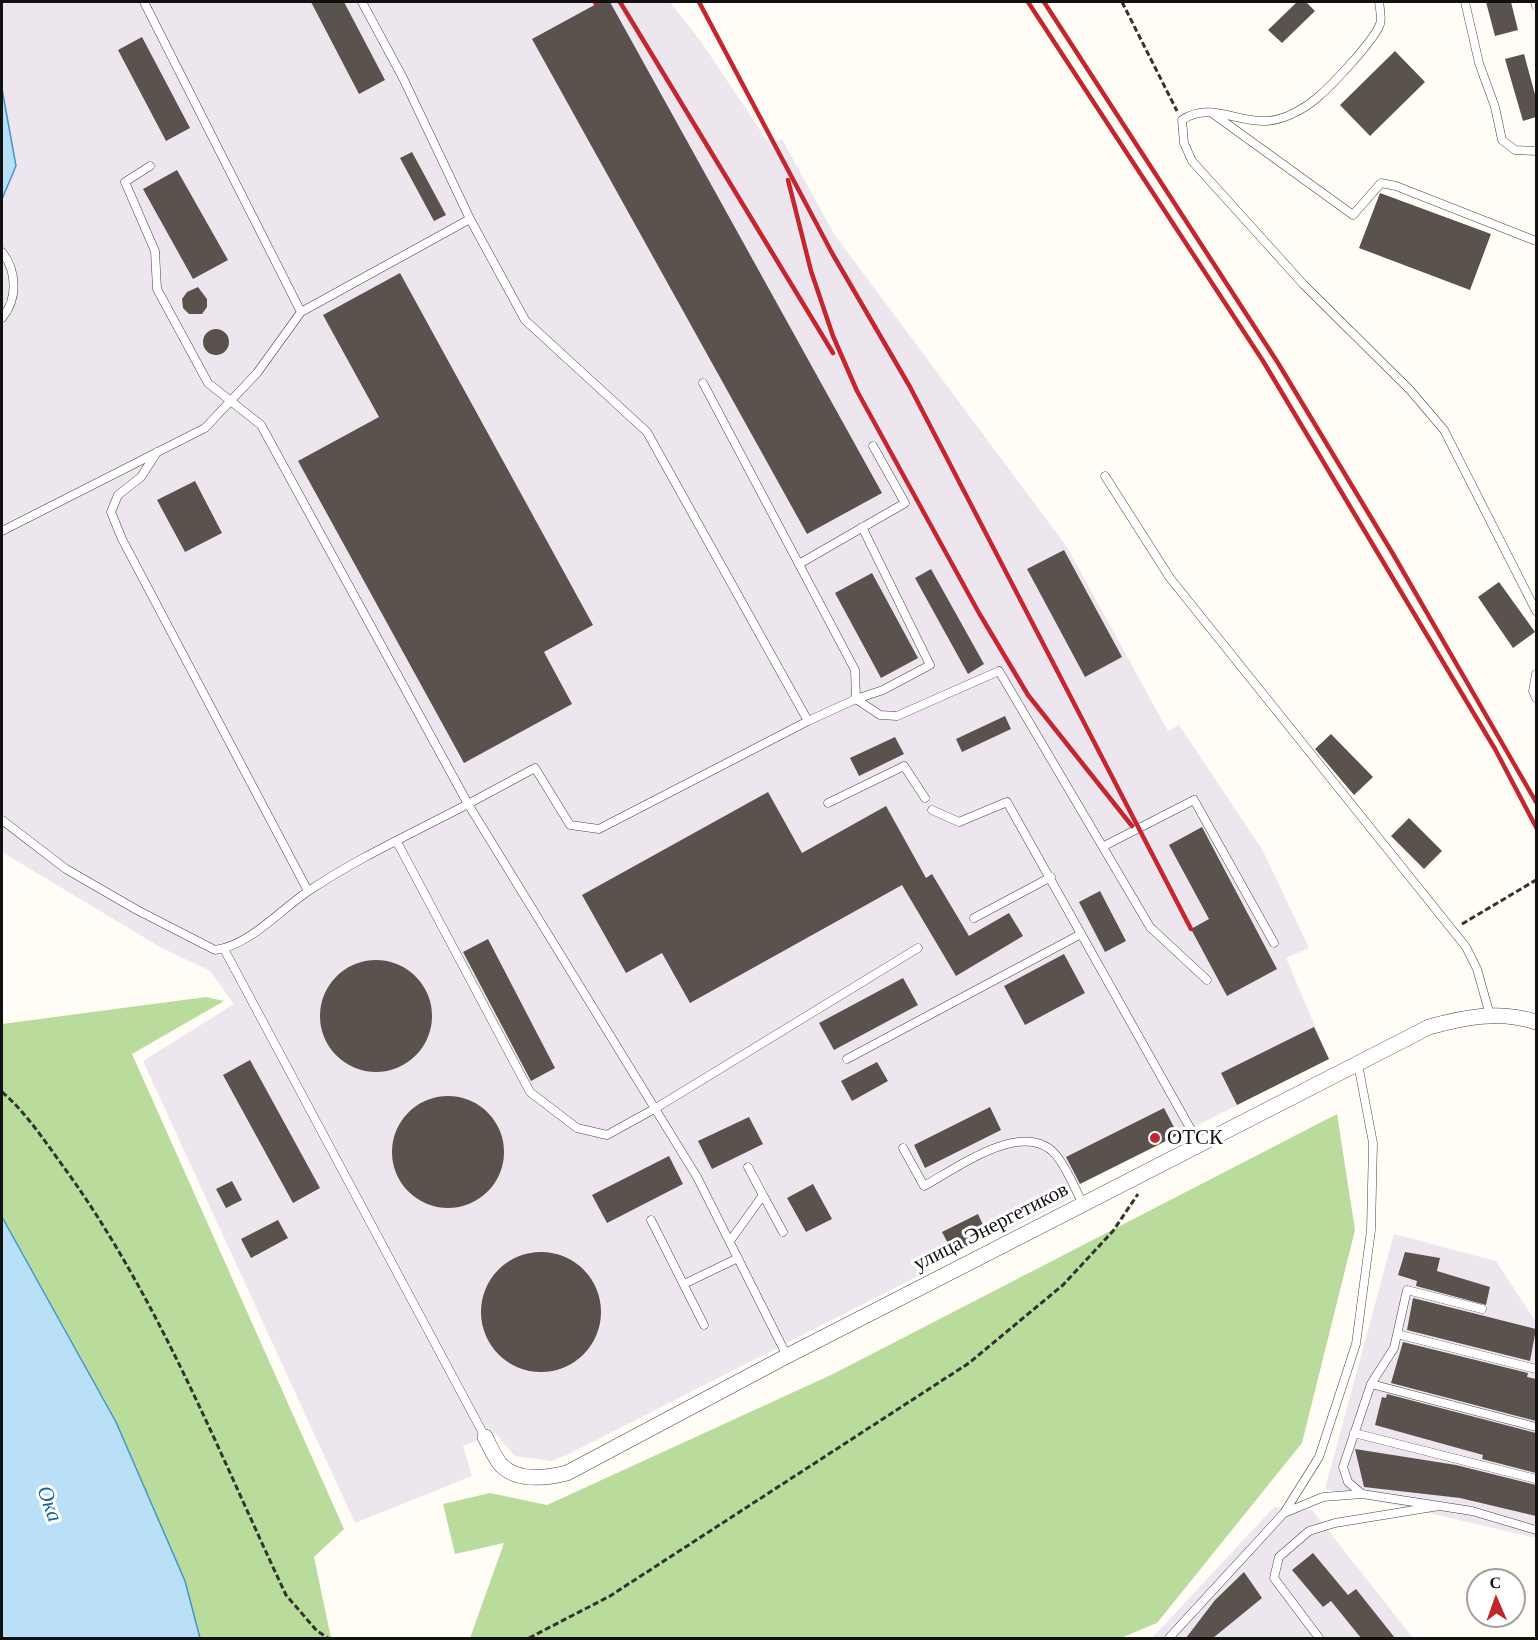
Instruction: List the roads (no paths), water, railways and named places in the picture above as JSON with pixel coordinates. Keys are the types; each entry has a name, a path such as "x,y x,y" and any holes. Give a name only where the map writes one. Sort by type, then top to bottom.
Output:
{"street":[{"name":"улица Энергетиков","path":"485,1437 502,1466 515,1474 549,1477 567,1473 787,1356 1429,1026 1464,1017 1490,1015 1521,1017 1536,1022"}],"lane":[{"path":"144,2 301,312"},
{"path":"362,2 403,78 470,219 525,320 647,432 808,721"},
{"path":"1379,2 1381,22 1375,36 1317,98 1295,113 1267,121 1208,111 1192,113 1182,120 1184,143 1192,161 1304,285 1410,390 1444,430 1536,611"},
{"path":"1465,2 1479,63 1495,107 1502,140 1515,150 1536,151"},
{"path":"1208,111 1353,215 1381,183 1396,186 1536,241"},
{"path":"150,166 125,182 155,251 157,289 208,383 261,425 468,804 697,1177 787,1356"},
{"path":"2,531 204,428 232,402 257,373 301,312 470,219"},
{"path":"2,252 15,280 9,310 2,318"},
{"path":"703,383 855,670 856,699"},
{"path":"799,564 905,503 873,446"},
{"path":"158,451 141,477 118,495 111,512 122,539 309,891"},
{"path":"1105,476 1170,578 1466,947 1477,969 1490,1015"},
{"path":"2,820 66,869 106,893 206,948 224,949 255,931 309,891 535,768 570,825 599,829 808,721 856,699 883,690 930,665 862,527"},
{"path":"856,699 880,715 897,716 999,671 1150,927 1207,980"},
{"path":"1536,674 1533,691 1536,698"},
{"path":"828,803 904,766 925,798"},
{"path":"1104,846 1194,800 1274,943"},
{"path":"932,810 959,822 1007,802 1051,877 1198,1144"},
{"path":"397,842 531,1092 577,1128 607,1135 656,1108 918,948"},
{"path":"974,918 1051,877"},
{"path":"847,1059 1081,934"},
{"path":"224,949 485,1437"},
{"path":"1169,1638 1284,1513 1319,1457 1356,1344 1371,1230 1373,1143 1358,1064"},
{"path":"903,1148 924,1186 1004,1144 1025,1140 1045,1145 1059,1158 1083,1204"},
{"path":"748,1167 783,1232"},
{"path":"729,1241 763,1195"},
{"path":"651,1220 704,1325"},
{"path":"684,1284 738,1258"},
{"path":"1362,1494 1348,1482 1343,1467 1371,1384 1394,1348 1407,1290 1482,1309"},
{"path":"1397,1334 1536,1369"},
{"path":"1371,1384 1536,1427"},
{"path":"1354,1433 1536,1479"},
{"path":"1284,1513 1323,1497 1362,1494 1472,1511 1536,1530"},
{"path":"1319,1638 1274,1578 1279,1557 1309,1531 1335,1523 1439,1506"}],"water":[{"path":"2,89 16,166 2,199"},
{"name":"Ока","path":"2,1217 116,1422 185,1581 200,1638 2,1638"}],"railway":[{"path":"620,2 833,353"},
{"path":"699,2 832,253 910,387 1191,929"},
{"path":"1028,2 1263,361 1495,749 1536,827"},
{"path":"1044,2 1278,363 1393,554 1536,802"},
{"path":"788,180 811,271 833,336 857,391 979,613 1028,695 1132,826"}],"place":[{"name":"ОТСК","path":"1155,1138"}]}
